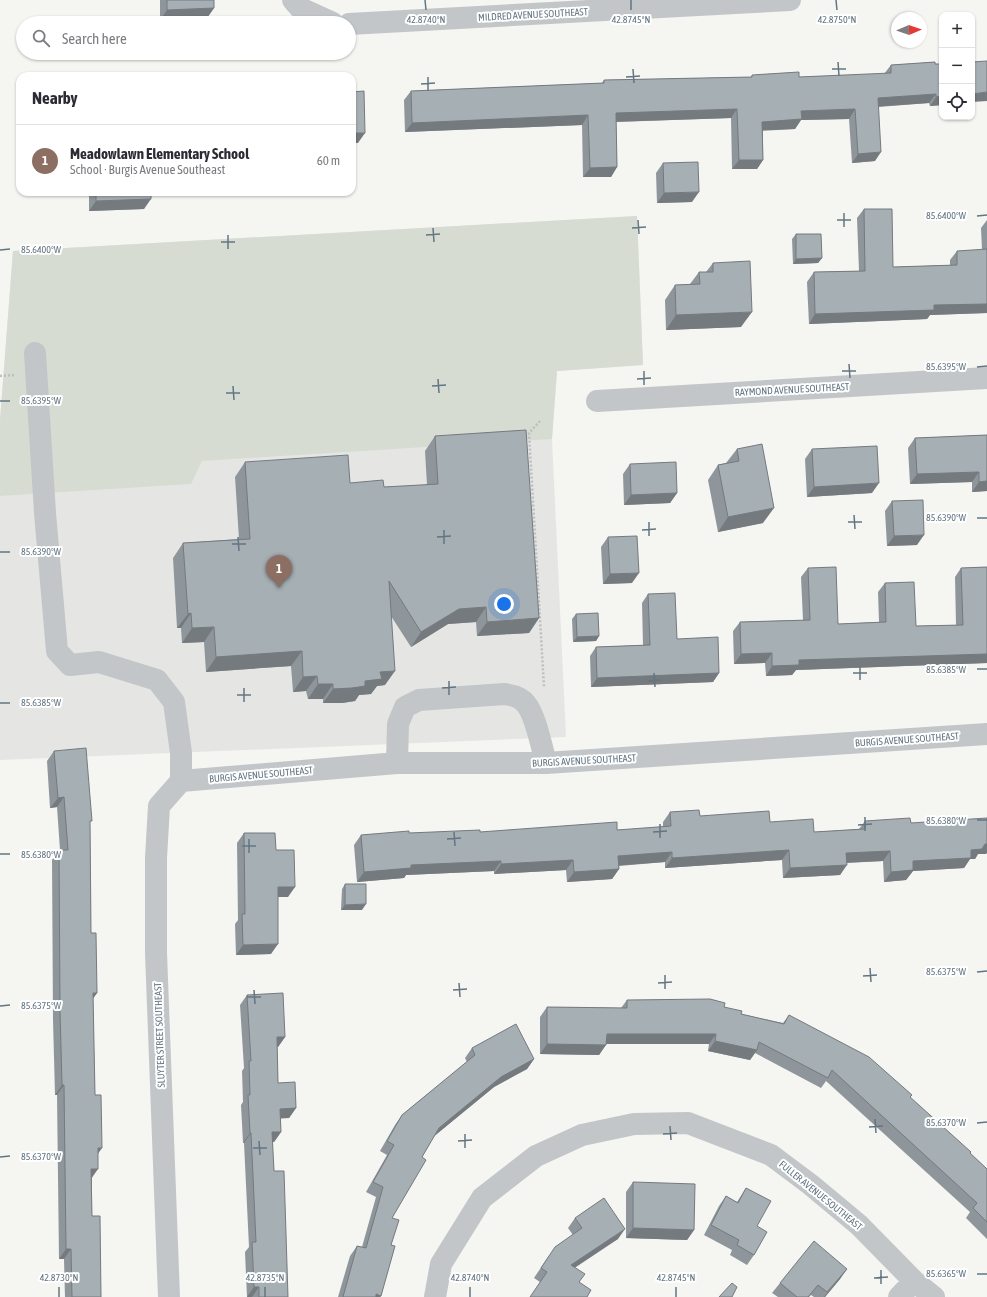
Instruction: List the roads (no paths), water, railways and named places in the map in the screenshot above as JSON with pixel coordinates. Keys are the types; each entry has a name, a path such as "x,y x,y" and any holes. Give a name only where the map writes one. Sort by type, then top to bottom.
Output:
{"street":[{"name":"MILDRED AVENUE SOUTHEAST","path":"356,24 790,0"},
{"path":"296,4 319,16"},
{"path":"35,352 45,513 56,651 70,665 99,662 157,680 174,702 180,753 181,781"},
{"name":"RAYMOND AVENUE SOUTHEAST","path":"598,401 987,378"},
{"path":"397,763 398,724 405,707 419,700 504,694 516,696 526,704 533,720 546,763"},
{"name":"BURGIS AVENUE SOUTHEAST","path":"181,781 397,763 546,763 987,734"},
{"name":"SLUYTER STREET SOUTHEAST","path":"169,1297 156,953 156,858 159,806 181,781"},
{"name":"FULLER AVENUE SOUTHEAST","path":"435,1297 441,1264 482,1198 536,1156 582,1135 634,1124 688,1123 771,1155 812,1185 859,1224 914,1281 934,1297"},
{"path":"899,1297 914,1281"}],"place":[{"name":"Meadowlawn Elementary School","path":"279,588"}]}
